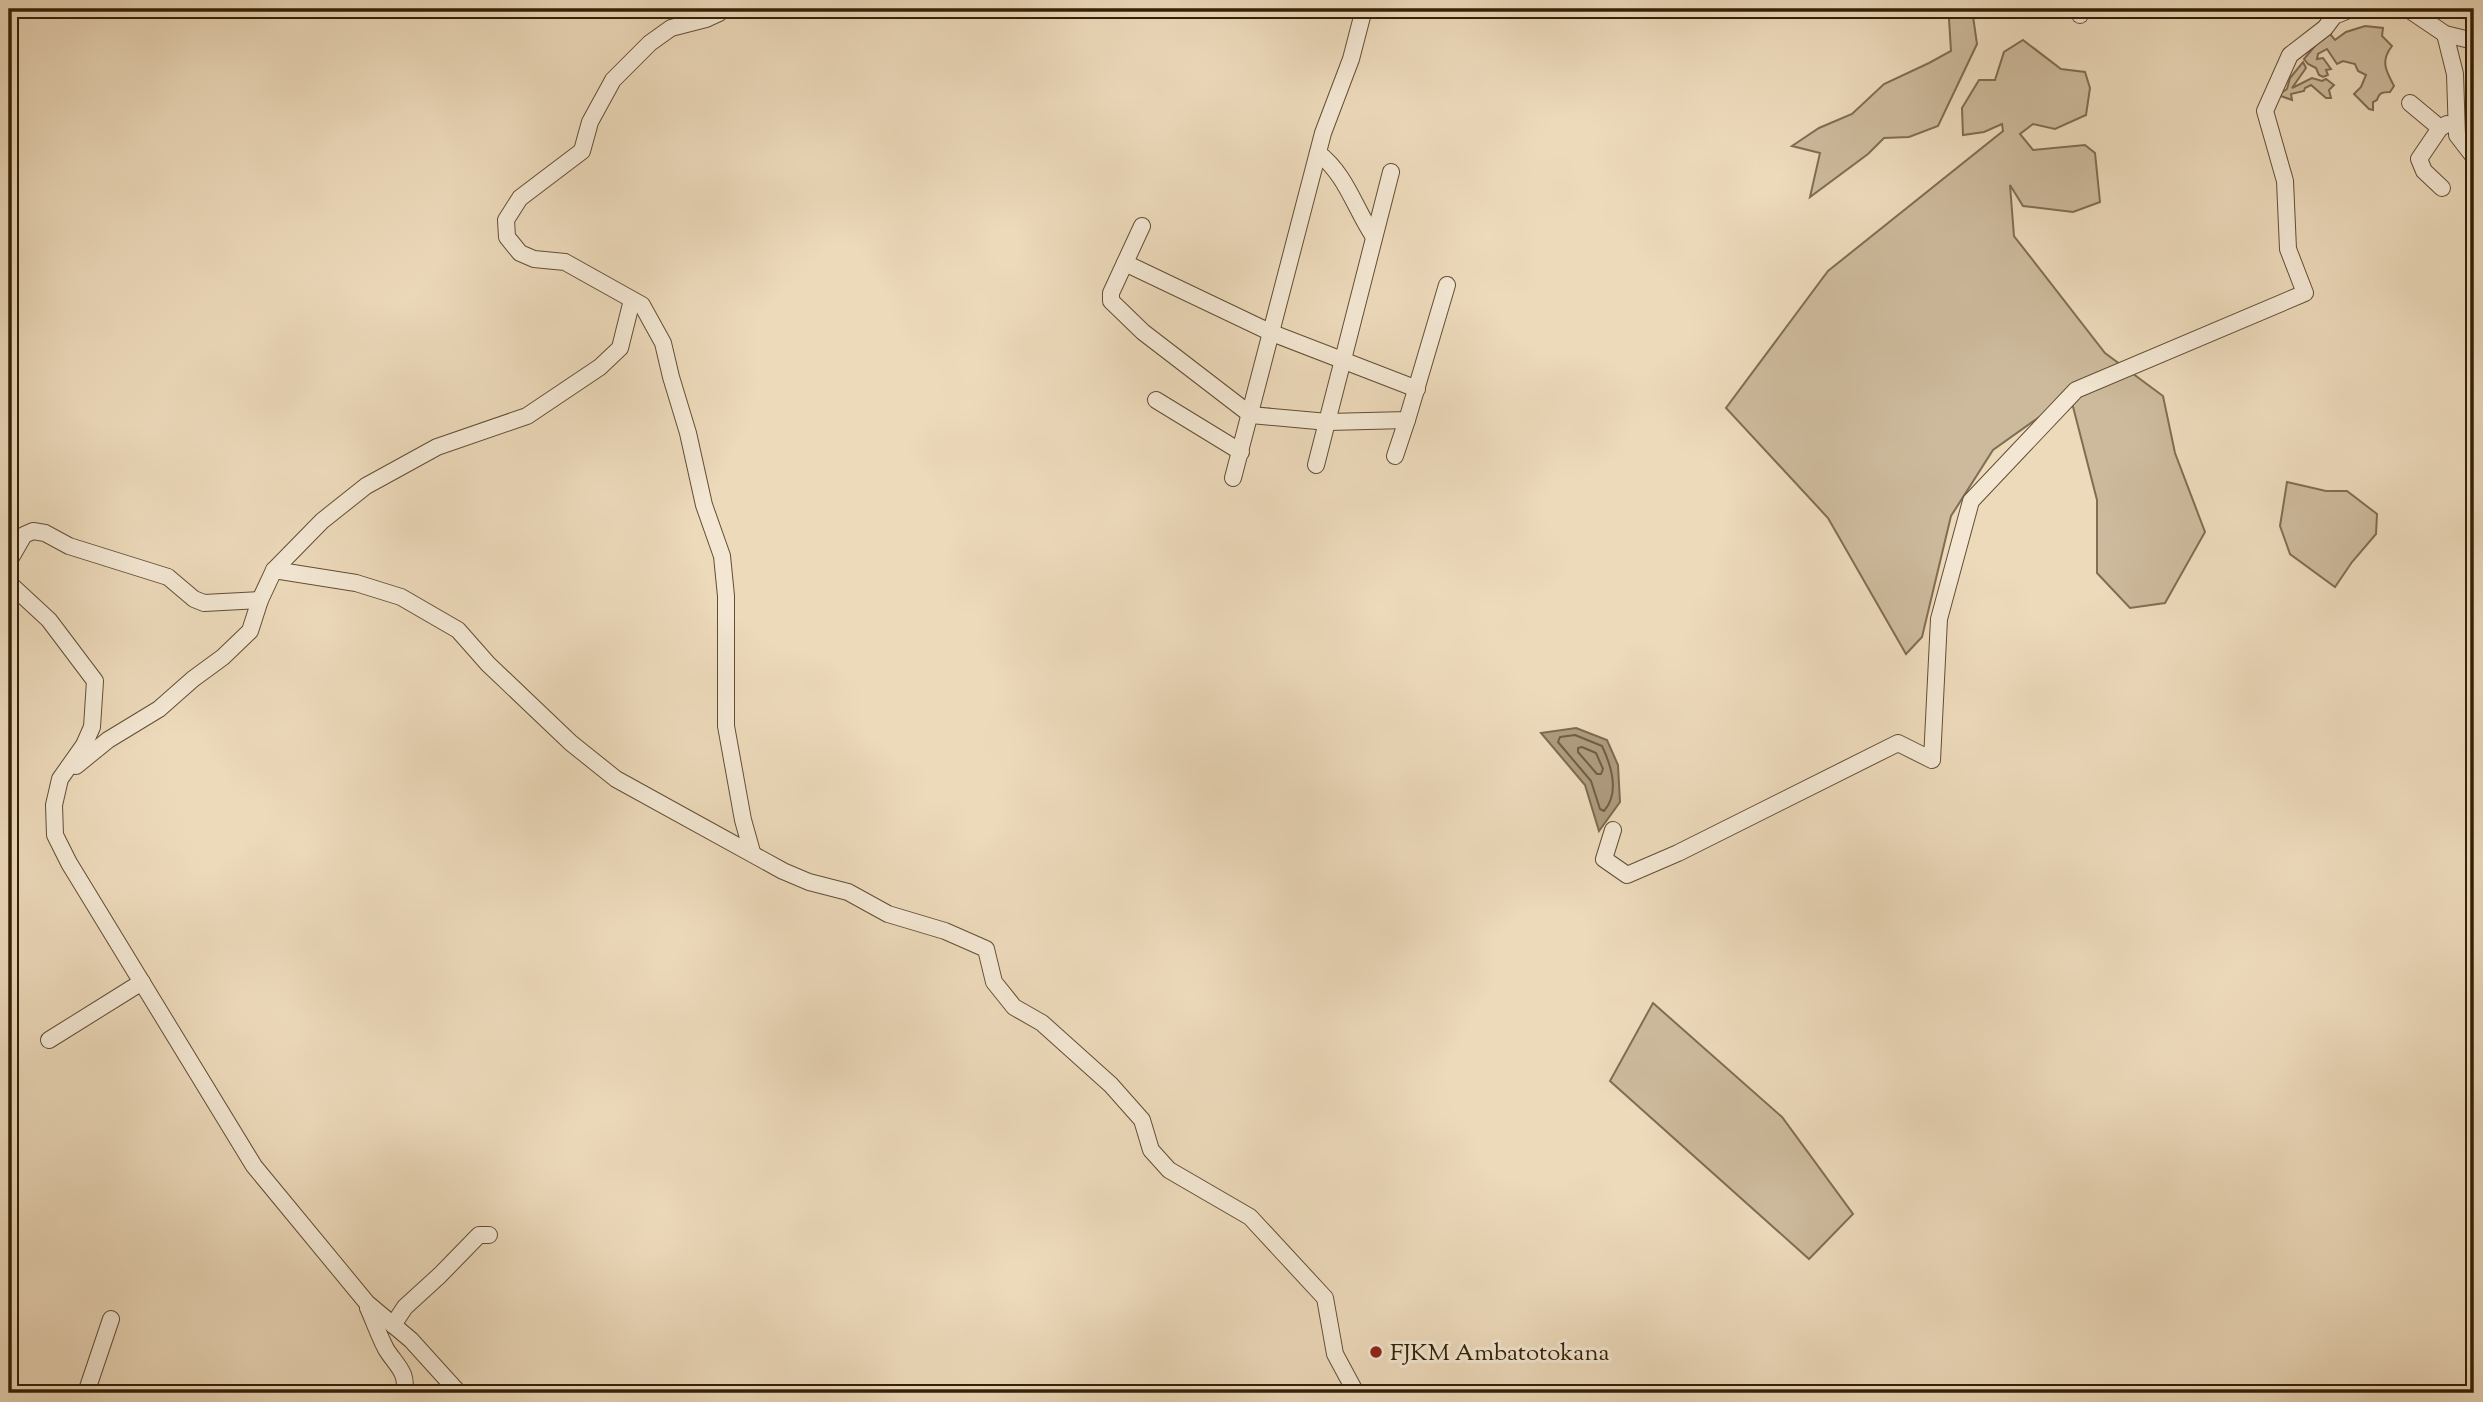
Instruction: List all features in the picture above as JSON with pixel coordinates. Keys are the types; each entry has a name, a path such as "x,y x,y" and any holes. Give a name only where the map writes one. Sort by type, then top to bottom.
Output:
{"street":[{"path":"716,9 719,13 706,19 671,28 650,43 614,79 590,122 582,150 520,198 506,220 507,237 520,253 534,259 565,262 642,305 663,343 688,433 704,505 722,556 726,596 726,726 743,820 752,852"},
{"path":"1233,478 1323,133 1351,59 1364,9"},
{"path":"1613,830 1604,859 1627,875 1678,853 1898,743 1932,760 1939,619 1971,501 2076,390 2305,293 2288,249 2285,181 2265,111 2290,55 2325,28 2334,16 2351,9"},
{"path":"2408,9 2445,34 2474,41"},
{"path":"2445,34 2455,74 2457,135 2474,157"},
{"path":"2410,103 2440,128"},
{"path":"2442,188 2424,171 2419,159 2440,128 2457,119"},
{"path":"1318,153 1330,162 1374,237"},
{"path":"1316,465 1391,172"},
{"path":"1142,226 1111,293 1111,301 1143,332 1251,415 1328,422 1406,420"},
{"path":"1125,263 1272,333 1417,389"},
{"path":"1395,456 1447,285"},
{"path":"60,779 108,740 159,709 223,657 250,631 274,570 322,521 366,486 438,447 527,416 600,367 620,348 632,300"},
{"path":"1156,400 1241,452"},
{"path":"9,561 24,535 33,531 45,533 69,546 168,577 194,599 204,603 260,600"},
{"path":"274,570 356,583 401,597 458,630 488,664 571,743 616,779 783,871 809,882 848,892 888,914 945,931 986,949 993,982 1014,1007 1042,1023 1111,1085 1142,1120 1151,1150 1169,1170 1250,1217 1325,1298 1335,1354 1356,1393"},
{"path":"9,583 48,620 95,681 92,727 84,745 60,779 54,805 55,835 69,863 254,1166 367,1303 411,1340 459,1393"},
{"path":"49,1041 142,982"},
{"path":"393,1325 405,1307 479,1235 489,1235"},
{"path":"367,1303 386,1349 404,1373 403,1393"},
{"path":"86,1393 111,1319"}],"shaded area":[{"path":"1954,9 1972,9 1977,44 1938,126 1909,137 1884,138 1868,154 1810,197 1820,153 1792,146 1819,128 1852,114 1884,84 1951,51 1949,19"},
{"path":"2365,26 2383,28 2382,36 2392,46 2385,61 2394,86 2390,92 2381,93 2373,102 2373,110 2354,94 2361,87 2366,75 2358,71 2355,64 2343,61 2337,64 2327,49 2318,54 2317,59 2323,58 2331,69 2326,70 2328,75 2323,77 2304,59 2319,41 2324,39 2321,30 2325,28 2335,40 2346,32"},
{"path":"2023,40 2061,69 2085,72 2090,88 2086,115 2055,129 2033,124 2020,134 2033,150 2085,145 2095,153 2100,202 2073,212 2023,206 2010,185 2014,236 2105,353 2163,396 2175,453 2205,532 2165,603 2130,608 2097,573 2097,500 2070,395 1993,450 1951,516 1922,637 1906,654 1828,518 1726,408 1828,271 2003,131 2002,124 1984,132 1963,135 1962,108 1979,80 1995,80 2004,52"},
{"path":"2303,62 2306,68 2292,88 2312,78 2322,81 2326,79 2334,85 2329,90 2331,98 2326,98 2311,85 2304,91 2291,94 2292,100 2278,95 2287,89 2290,78"},
{"path":"2287,482 2326,491 2347,491 2377,514 2376,534 2335,587 2290,554 2280,526"},
{"path":"1653,1003 1782,1117 1853,1214 1809,1259 1610,1081"}],"water":[{"path":"1576,728 1607,740 1618,765 1620,802 1599,831 1585,785 1541,733"}],"place":[{"name":"FJKM Ambatotokana","path":"1376,1352"}]}
